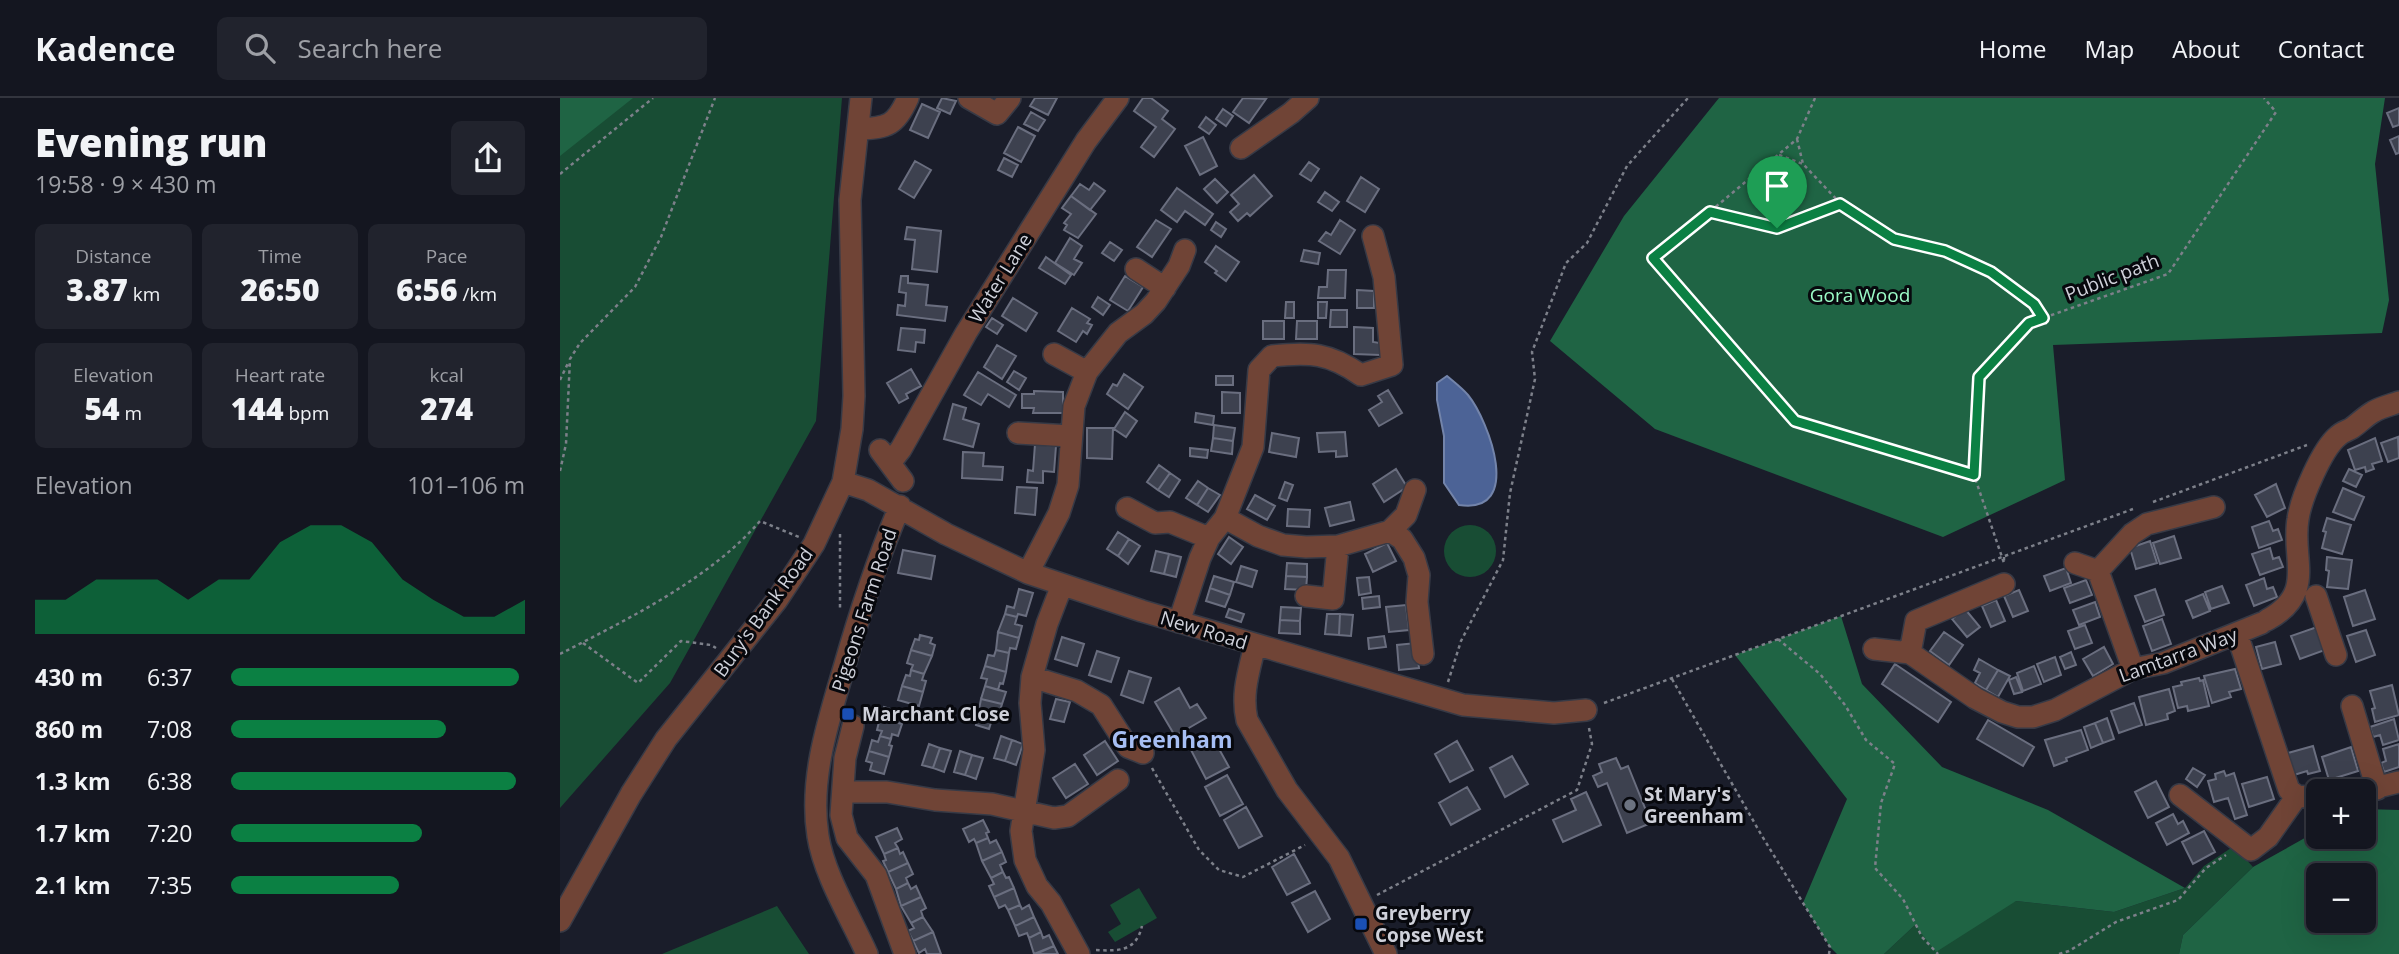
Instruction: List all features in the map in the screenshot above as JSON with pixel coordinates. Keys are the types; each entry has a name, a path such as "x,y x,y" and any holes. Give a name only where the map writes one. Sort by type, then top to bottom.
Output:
{"street":[{"name":"Bury's Bank Road","path":"560,921 631,794 666,739 776,600 814,544 842,482 852,429 854,396 850,200 861,98"},
{"path":"859,128 890,125 901,114 908,98"},
{"path":"969,98 998,114 1010,98"},
{"name":"Water Lane","path":"903,481 885,457 901,449 966,332 1086,141 1118,98"},
{"path":"1241,148 1308,98"},
{"path":"1179,622 1200,558 1209,538 1225,518 1254,447 1259,370 1272,356 1305,352 1342,362 1362,375 1392,365 1384,277 1373,236"},
{"path":"1028,573 1059,513 1068,485 1074,406 1087,372 1118,332 1144,314 1165,288 1179,266 1185,250"},
{"path":"1136,269 1165,288"},
{"path":"1054,354 1087,372"},
{"path":"2336,654 2314,595 2300,571 2298,518 2304,497 2331,442 2339,434 2366,419 2372,412 2399,402"},
{"path":"1018,433 1070,436"},
{"name":"New Road","path":"842,482 868,490 946,534 1028,573 1179,622 1463,705 1554,713 1586,710"},
{"path":"1225,518 1258,536 1283,545 1338,546 1390,531 1406,515 1415,490"},
{"name":"Pigeons Farm Road","path":"867,954 818,839 816,786 829,721 848,652 882,545 900,506"},
{"path":"2098,572 2132,534 2147,524 2214,507"},
{"path":"1126,508 1155,523 1170,522 1209,538"},
{"path":"1390,531 1402,539 1414,558 1419,575 1417,602 1423,654"},
{"path":"1306,596 1333,598 1338,546"},
{"path":"2076,563 2098,572 2133,669"},
{"path":"1910,653 1916,621 2004,584"},
{"path":"1062,585 1047,624 1032,677 1030,703 1034,750 1021,831 1025,860 1037,886 1051,903 1078,952"},
{"name":"Lamtarra Way","path":"1874,649 1910,653 1975,698 2002,712 2018,717 2033,716 2055,710 2133,669 2163,663 2265,622 2286,606 2314,595"},
{"path":"2237,634 2289,790 2306,796"},
{"path":"1255,645 1245,689 1244,708 1247,720 1287,790 1339,858 1386,954"},
{"path":"1032,677 1077,691 1101,705 1128,747 1143,753"},
{"path":"2352,706 2368,779"},
{"path":"853,726 845,758 841,815 847,838 876,875 905,954"},
{"path":"843,792 887,792 935,800 992,804 1055,818 1068,816 1118,780"},
{"path":"2376,788 2399,782"},
{"path":"2180,795 2247,847 2268,837 2306,799"}],"path":[{"path":"560,174 653,98"},
{"path":"560,380 580,344 635,287 661,237 715,98"},
{"path":"1444,700 1461,641 1503,560 1510,493 1535,379 1532,352 1566,263 1587,243 1628,166 1688,98"},
{"path":"1815,98 1797,139 1653,258 1795,421 1974,475"},
{"name":"Public path","path":"2004,557 2004,563 1974,475 1979,377 2029,323 2168,274 2276,112 2264,98"},
{"path":"1797,139 1803,164"},
{"path":"1778,155 1803,164 1840,204 1894,239 1945,251 1991,272 2034,304 2043,318"},
{"path":"1710,212 1777,228 1840,204"},
{"path":"560,471 566,444 570,359"},
{"path":"2145,505 2313,443 2331,442"},
{"path":"1371,898 1577,790 1592,744 1586,710 2132,510"},
{"path":"560,654 654,606 743,541 761,521 795,535"},
{"path":"1778,639 1820,674 1845,705 1866,740 1895,764 1881,803 1875,868 1903,899 1922,937 1938,954"},
{"path":"583,643 638,683 681,641 711,645 730,659"},
{"path":"1672,678 1762,836 1830,947 1829,954"},
{"path":"1143,753 1199,850 1219,870 1244,877 1308,843"},
{"path":"2059,954 2069,951 2116,922 2178,900 2206,868 2247,847"},
{"path":"1078,952 1121,951 1136,940 1142,926"}],"green space":[{"path":"560,98 842,98 816,421 670,683 560,808"},
{"path":"560,98 633,98 560,156"},
{"name":"Gora Wood","path":"1719,98 2385,98 2375,164 2389,300 2382,333 2053,345 2065,480 1943,537 1655,429 1550,341 1624,216"},
{"path":"1470,525 1480,527 1488,533 1494,541 1494,561 1488,569 1480,575 1470,577 1460,575 1452,569 1446,561 1444,551 1446,541 1452,533 1460,527"},
{"path":"1841,616 1862,684 1942,767 2048,810 2185,888 2114,912 2016,901 1936,952 1915,925 1884,954 1837,954 1803,903 1847,799 1735,655"},
{"path":"2376,809 2399,810 2399,954 2179,954 2183,935 2253,867 2306,837 2306,849 2376,849"},
{"path":"2234,846 2253,867 2183,935 2179,954 1884,954 1915,925 2016,901 2114,912 2185,888 2204,866"},
{"path":"1139,888 1157,918 1115,942 1108,932 1121,924 1110,905"},
{"path":"777,906 809,954 662,954"}],"water":[{"path":"1447,376 1466,392 1485,425 1492,444 1496,481 1491,496 1479,504 1459,505 1444,483 1444,436 1437,400 1437,383"}],"building":[{"path":"942,98 956,101 950,114 937,108"},
{"path":"1035,98 1057,98 1048,115 1030,106"},
{"path":"1143,98 1151,98 1168,111 1162,119 1175,129 1154,157 1141,147 1156,127 1134,111"},
{"path":"1243,98 1266,99 1249,123 1233,112"},
{"path":"922,104 940,112 928,138 910,130"},
{"path":"2399,108 2399,125 2393,127 2387,113"},
{"path":"1223,109 1233,116 1226,126 1216,119"},
{"path":"1031,112 1045,120 1038,131 1024,124"},
{"path":"1206,117 1216,125 1209,134 1199,127"},
{"path":"1018,127 1035,136 1021,162 1004,153"},
{"path":"2399,136 2399,153 2396,154 2390,140"},
{"path":"1203,137 1217,166 1200,175 1185,146"},
{"path":"1004,158 1018,165 1012,177 998,170"},
{"path":"915,161 931,170 914,198 899,189"},
{"path":"1309,162 1319,169 1311,181 1300,174"},
{"path":"1254,175 1272,196 1250,216 1247,213 1238,221 1230,212 1239,204 1231,195"},
{"path":"1361,177 1379,189 1365,212 1347,201"},
{"path":"1215,179 1228,192 1217,203 1204,189"},
{"path":"1094,183 1105,191 1090,210 1071,196 1080,184 1089,190"},
{"path":"1177,188 1213,214 1205,225 1185,211 1177,222 1161,210"},
{"path":"1325,192 1339,202 1332,211 1318,202"},
{"path":"1071,196 1096,214 1078,238 1064,230 1067,225 1064,223 1071,214 1062,208"},
{"path":"1156,220 1171,229 1152,257 1137,247"},
{"path":"1340,220 1355,230 1340,254 1319,241 1326,232 1331,235"},
{"path":"1216,222 1226,229 1221,237 1211,230"},
{"path":"907,227 941,231 937,272 912,269 915,240 905,239"},
{"path":"1070,238 1082,246 1074,259 1082,263 1074,275 1055,263"},
{"path":"1110,242 1122,250 1114,261 1102,253"},
{"path":"1216,246 1239,262 1226,281 1205,262"},
{"path":"1304,250 1320,253 1318,264 1301,261"},
{"path":"1046,257 1071,275 1065,284 1039,268"},
{"path":"1328,270 1346,270 1345,298 1318,298 1319,287 1327,287"},
{"path":"901,276 908,276 908,283 928,285 926,305 947,307 945,321 897,315 898,305 905,306 906,293 899,292"},
{"path":"1125,276 1143,287 1128,311 1110,300"},
{"path":"1357,290 1374,291 1374,308 1357,308"},
{"path":"1098,297 1110,305 1103,315 1092,307"},
{"path":"1013,298 1037,313 1026,331 1002,316"},
{"path":"1286,302 1294,302 1294,318 1285,318"},
{"path":"1318,302 1327,302 1326,318 1318,318"},
{"path":"1072,308 1090,319 1087,323 1092,325 1087,334 1083,331 1076,342 1058,331"},
{"path":"1331,310 1347,310 1347,327 1330,327"},
{"path":"992,318 1003,325 997,334 986,327"},
{"path":"1263,321 1284,321 1284,339 1263,339"},
{"path":"1297,321 1317,321 1317,339 1296,339"},
{"path":"1354,327 1373,328 1373,342 1380,343 1380,355 1354,354"},
{"path":"901,328 925,330 924,343 916,342 915,352 898,350"},
{"path":"997,345 1016,356 1002,379 984,367"},
{"path":"911,369 921,386 906,394 908,398 899,403 887,383"},
{"path":"1014,371 1026,378 1019,390 1007,382"},
{"path":"978,372 1016,395 1009,407 988,394 981,405 964,395"},
{"path":"1124,374 1143,387 1128,409 1107,394 1113,384 1117,386"},
{"path":"1216,376 1233,376 1233,385 1216,385"},
{"path":"1388,390 1402,413 1379,426 1369,410 1382,402 1378,396"},
{"path":"1034,391 1063,392 1063,413 1033,413 1034,408 1022,408 1022,394 1034,394"},
{"path":"1222,392 1240,393 1240,413 1222,413"},
{"path":"953,404 966,408 963,419 979,424 973,447 944,439"},
{"path":"1125,412 1137,421 1126,437 1114,429"},
{"path":"1196,413 1214,416 1213,425 1195,422"},
{"path":"1214,425 1235,428 1233,441 1213,438"},
{"path":"1087,428 1113,428 1112,459 1087,458"},
{"path":"1345,432 1347,456 1336,457 1336,451 1319,452 1317,433"},
{"path":"1272,433 1299,438 1296,457 1269,452"},
{"path":"2398,437 2399,458 2388,462 2381,443"},
{"path":"1213,438 1233,441 1232,454 1211,451"},
{"path":"2375,438 2382,461 2372,464 2374,469 2366,472 2365,467 2355,470 2348,450"},
{"path":"1035,444 1056,446 1054,472 1043,471 1043,483 1027,482 1028,470 1033,471"},
{"path":"1190,448 1208,450 1207,458 1190,456"},
{"path":"963,452 984,453 983,466 1003,467 1002,480 962,478"},
{"path":"1159,465 1170,473 1158,490 1147,482"},
{"path":"1396,469 1407,487 1384,502 1373,484"},
{"path":"2349,469 2362,475 2356,487 2343,481"},
{"path":"1170,473 1180,480 1169,497 1158,490"},
{"path":"1198,481 1208,488 1197,505 1186,498"},
{"path":"1285,482 1293,485 1287,501 1279,498"},
{"path":"2276,484 2285,508 2267,517 2255,495"},
{"path":"1017,487 1037,488 1035,515 1015,513"},
{"path":"1208,488 1220,495 1208,512 1197,505"},
{"path":"2343,488 2364,497 2354,520 2333,512"},
{"path":"1255,495 1275,506 1267,520 1247,509"},
{"path":"1350,502 1354,520 1330,526 1325,508"},
{"path":"1288,509 1310,510 1309,527 1287,526"},
{"path":"2327,518 2351,525 2342,554 2322,548"},
{"path":"2269,521 2273,531 2278,529 2282,540 2259,548 2252,527"},
{"path":"1118,532 1129,539 1118,556 1107,549"},
{"path":"2174,536 2181,558 2160,564 2153,543"},
{"path":"1229,537 1243,547 1231,564 1218,554"},
{"path":"1129,539 1140,546 1128,564 1118,556"},
{"path":"2150,541 2157,563 2136,569 2130,548"},
{"path":"1387,543 1396,561 1373,572 1365,554"},
{"path":"2270,548 2273,559 2279,557 2283,567 2260,575 2252,554"},
{"path":"903,550 935,556 931,579 898,573"},
{"path":"1156,551 1169,554 1164,574 1151,571"},
{"path":"1169,554 1181,557 1176,577 1164,574"},
{"path":"2327,557 2352,560 2348,589 2327,587"},
{"path":"1287,563 1307,564 1307,577 1286,576"},
{"path":"1241,566 1257,571 1252,587 1236,582"},
{"path":"2066,568 2071,583 2050,591 2044,576"},
{"path":"1214,576 1234,582 1230,595 1210,588"},
{"path":"1286,576 1307,577 1306,590 1285,589"},
{"path":"1369,577 1371,593 1359,595 1357,578"},
{"path":"2264,578 2267,589 2273,587 2277,597 2254,606 2246,585"},
{"path":"2086,580 2092,595 2070,603 2064,588"},
{"path":"2222,586 2229,603 2211,609 2205,592"},
{"path":"1210,588 1230,595 1225,607 1206,601"},
{"path":"1019,589 1033,593 1026,616 1005,614 1007,606 1014,608"},
{"path":"2155,589 2164,615 2145,622 2135,596"},
{"path":"2019,590 2028,611 2013,617 2004,596"},
{"path":"2365,590 2375,619 2353,626 2344,597"},
{"path":"2203,594 2210,611 2193,618 2186,601"},
{"path":"1379,596 1380,607 1363,609 1362,598"},
{"path":"1996,600 2005,621 1991,627 1982,606"},
{"path":"2095,602 2100,617 2079,625 2073,610"},
{"path":"1406,605 1409,630 1389,632 1386,607"},
{"path":"1281,607 1301,608 1300,621 1280,620"},
{"path":"1229,609 1244,614 1241,622 1226,617"},
{"path":"1965,609 1980,627 1967,637 1952,619"},
{"path":"1005,614 1017,617 1015,624 1022,626 1019,638 998,632"},
{"path":"1327,614 1340,614 1339,635 1325,634"},
{"path":"1340,614 1353,615 1351,636 1339,635"},
{"path":"2162,619 2171,644 2152,651 2143,626"},
{"path":"1280,620 1300,621 1300,634 1279,633"},
{"path":"2085,625 2092,643 2075,649 2068,631"},
{"path":"2317,627 2325,650 2300,659 2291,636"},
{"path":"2366,630 2375,655 2356,662 2347,636"},
{"path":"998,632 1019,638 1016,649 1010,648 1009,653 996,650"},
{"path":"1944,632 1963,645 1949,665 1930,651"},
{"path":"920,635 932,638 930,643 935,645 932,656 911,650 915,639 919,640"},
{"path":"1384,636 1386,647 1369,649 1368,638"},
{"path":"1062,637 1084,644 1077,666 1055,659"},
{"path":"2275,642 2281,664 2262,669 2256,647"},
{"path":"1416,643 1419,668 1399,670 1397,645"},
{"path":"2104,647 2113,664 2093,676 2083,659"},
{"path":"911,650 932,656 924,674 911,670 913,665 907,663"},
{"path":"996,650 1009,653 1006,672 985,666 988,655 994,656"},
{"path":"1097,651 1119,658 1111,682 1089,675"},
{"path":"2071,652 2076,665 2065,669 2060,657"},
{"path":"2055,657 2061,675 2044,682 2037,664"},
{"path":"1979,659 1998,670 1986,690 1975,683 1980,673 1974,670"},
{"path":"1895,664 1951,702 1938,722 1882,684"},
{"path":"985,666 1006,672 1003,684 1000,683 998,690 985,686 987,679 981,678"},
{"path":"2034,666 2041,684 2023,691 2017,673"},
{"path":"2235,669 2241,689 2229,692 2231,697 2212,703 2204,676"},
{"path":"911,670 924,674 922,680 926,681 923,692 902,686"},
{"path":"1998,670 2010,676 1998,697 1986,690"},
{"path":"1129,671 1151,678 1143,703 1121,695"},
{"path":"2016,677 2022,692 2014,694 2009,680"},
{"path":"2199,678 2200,681 2203,680 2209,706 2188,711 2187,706 2178,708 2173,687 2182,685 2181,682"},
{"path":"2392,685 2399,715 2375,722 2372,709 2375,708 2370,691"},
{"path":"902,686 923,692 919,706 898,700"},
{"path":"985,686 1006,692 1002,704 981,699"},
{"path":"1179,688 1190,708 1197,704 1206,718 1175,736 1155,702"},
{"path":"2169,689 2175,711 2167,714 2168,719 2146,725 2139,697"},
{"path":"981,699 1002,704 999,714 994,713 989,729 976,725"},
{"path":"1056,699 1070,702 1064,722 1050,719"},
{"path":"2134,703 2142,725 2119,733 2111,711"},
{"path":"884,707 905,714 902,724 880,718"},
{"path":"880,718 902,724 898,736 892,734 891,739 880,736 882,731 877,730"},
{"path":"2107,718 2114,739 2103,743 2095,723"},
{"path":"2394,719 2399,740 2383,745 2380,735 2373,737 2370,727"},
{"path":"1988,720 2034,747 2023,766 1977,739"},
{"path":"2095,723 2103,743 2091,748 2084,727"},
{"path":"2081,730 2088,750 2066,758 2067,761 2054,766 2045,740"},
{"path":"880,736 891,739 889,757 869,751 872,740 878,742"},
{"path":"1001,736 1012,740 1005,761 994,758"},
{"path":"1213,738 1229,767 1206,779 1191,750"},
{"path":"1012,740 1023,744 1016,765 1005,761"},
{"path":"1105,741 1118,761 1097,775 1084,755"},
{"path":"1457,741 1473,770 1450,782 1435,754"},
{"path":"929,744 940,748 933,768 922,765"},
{"path":"2399,744 2399,767 2384,772 2381,763 2386,761 2383,749"},
{"path":"2313,746 2320,771 2294,775 2288,753"},
{"path":"2351,747 2358,771 2329,779 2322,757"},
{"path":"940,748 951,751 944,772 933,768"},
{"path":"869,751 889,757 884,774 870,770 872,763 866,761"},
{"path":"960,751 972,755 965,775 954,772"},
{"path":"972,755 983,758 976,779 965,775"},
{"path":"1512,756 1528,784 1505,797 1490,768"},
{"name":"St Mary's Greenham","path":"1616,758 1621,769 1628,766 1651,823 1627,833 1607,783 1598,787 1593,776 1602,772 1599,764"},
{"path":"1075,764 1088,784 1066,798 1053,778"},
{"path":"2193,768 2205,775 2197,787 2186,779"},
{"path":"2224,771 2226,776 2234,773 2247,815 2235,819 2228,798 2214,802 2208,781 2216,779 2215,774"},
{"path":"1227,775 1243,804 1220,816 1205,787"},
{"path":"2267,777 2274,799 2249,807 2242,784"},
{"path":"2156,781 2169,807 2148,818 2135,792"},
{"path":"1467,787 1480,809 1451,825 1439,803"},
{"path":"1586,792 1601,825 1563,842 1553,820 1576,810 1571,799"},
{"path":"1246,807 1262,836 1239,848 1224,820"},
{"path":"2173,814 2178,824 2183,821 2189,833 2167,845 2156,823"},
{"path":"983,820 989,832 986,833 988,838 976,843 974,839 969,842 963,829"},
{"path":"897,828 902,839 895,843 898,848 884,854 876,837"},
{"path":"2204,831 2215,852 2193,864 2182,842"},
{"path":"988,838 990,843 996,840 1002,852 982,861 976,843"},
{"path":"898,848 908,863 888,872 883,861 886,860 884,854"},
{"path":"1002,852 1006,862 1000,865 1003,872 991,878 982,861"},
{"path":"1294,854 1310,883 1287,895 1272,867"},
{"path":"908,863 913,874 906,878 908,883 896,889 888,872"},
{"path":"1003,872 1006,878 1009,877 1014,888 994,897 989,886 994,884 991,878"},
{"path":"908,883 911,889 916,886 921,897 901,906 896,889"},
{"path":"1014,888 1020,905 1008,910 1005,905 999,908 994,897"},
{"path":"1315,891 1330,919 1308,932 1292,903"},
{"path":"921,897 926,908 921,911 923,917 911,923 901,906"},
{"path":"1020,905 1022,909 1029,905 1034,917 1015,926 1008,910"},
{"path":"923,917 933,932 913,941 908,931 914,928 911,923"},
{"path":"1034,917 1041,932 1029,938 1027,933 1019,936 1015,926"},
{"path":"933,932 941,954 927,954 925,949 919,953 913,941"},
{"path":"1041,932 1043,938 1049,935 1054,946 1034,954 1029,938"},
{"path":"1054,946 1058,954 1036,954"}],"place":[{"name":"Marchant Close","path":"848,714"},
{"name":"St Mary's Greenham","path":"1630,805"},
{"name":"Greyberry Copse West","path":"1361,924"}],"district":[{"name":"Greenham","path":"1172,739"}],"route":[{"path":"1840,204 1894,239 1945,251 1991,272 2034,304 2043,318 2029,323 1979,377 1974,475 1795,421 1653,258 1710,212 1777,228 1840,204"}]}
